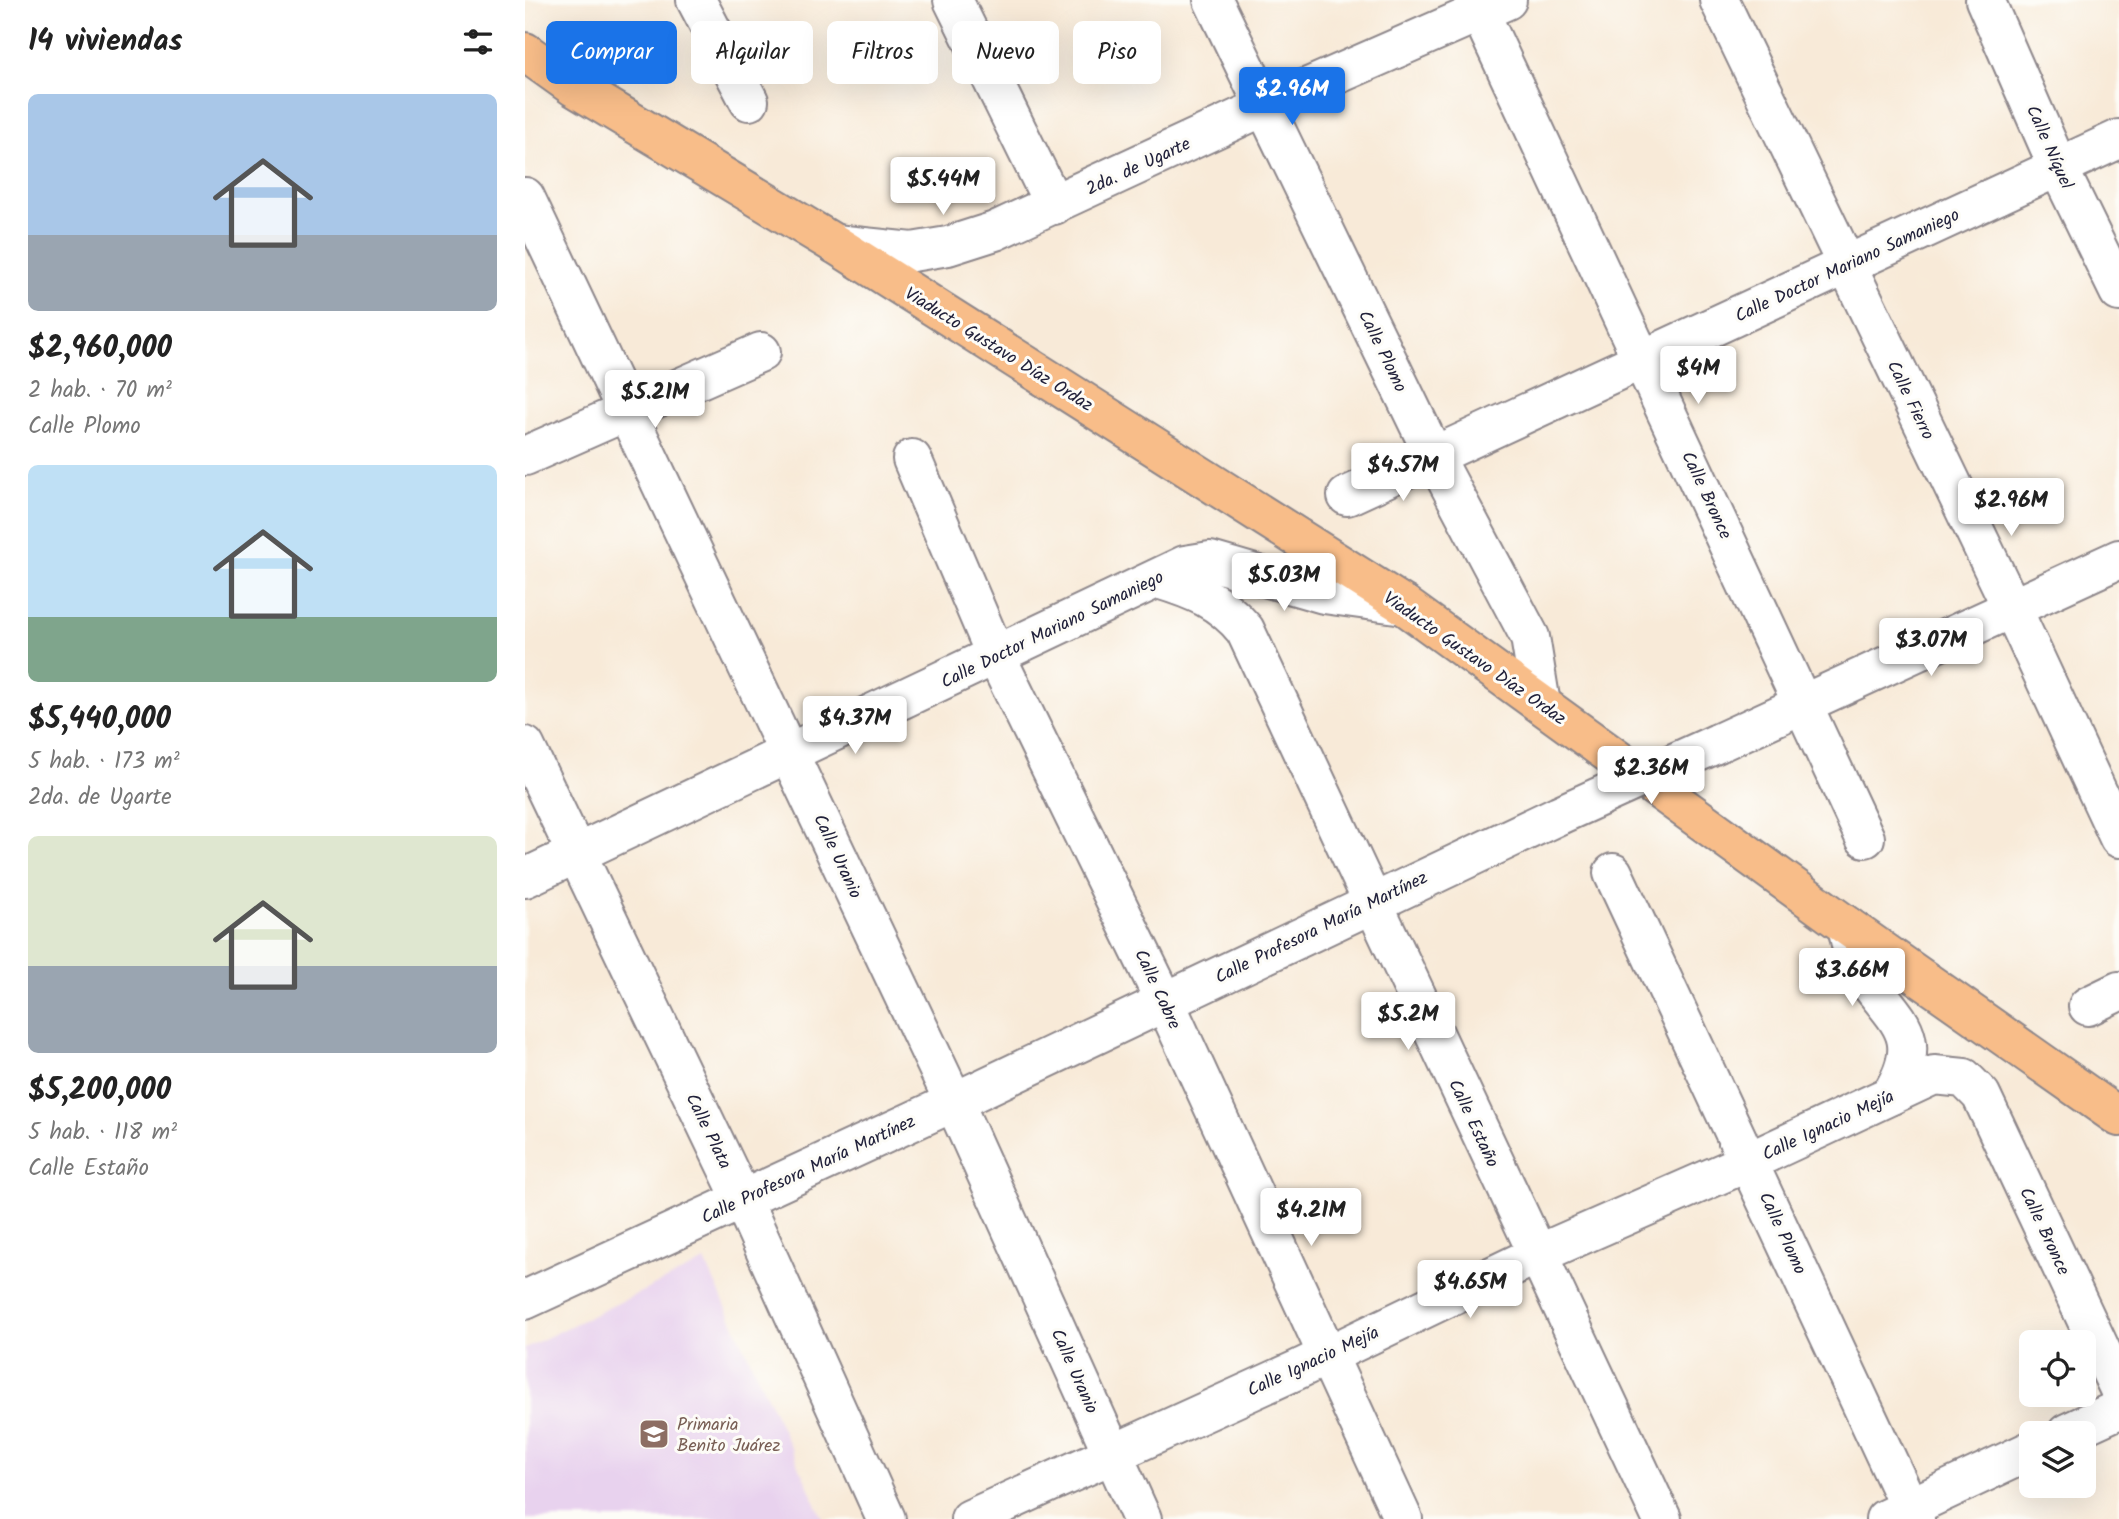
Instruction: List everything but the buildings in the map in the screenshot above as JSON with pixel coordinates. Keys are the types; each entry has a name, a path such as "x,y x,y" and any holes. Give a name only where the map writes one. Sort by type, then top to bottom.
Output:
{"main road":[{"name":"Viaducto Gustavo Díaz Ordaz","path":"525,52 573,87 835,244 1404,605 1847,926 2119,1116"}],"street":[{"path":"697,0 750,100"},
{"path":"953,0 1053,205"},
{"name":"Calle Plomo","path":"1213,0 1434,456 1530,636 1541,704"},
{"name":"Calle Fierro","path":"1719,0 2012,608 2119,838"},
{"name":"Calle Níquel","path":"1985,0 2058,167 2119,292"},
{"name":"2da. de Ugarte","path":"835,244 912,252 948,246 1053,205 1487,4"},
{"name":"Calle Bronce","path":"1487,4 1643,360 1805,703 1865,838"},
{"name":"Calle Doctor Mariano Samaniego","path":"1347,496 2119,139"},
{"name":"Calle Uranio","path":"525,197 954,1102 1142,1519"},
{"path":"525,456 761,352"},
{"name":"Calle Cobre","path":"912,459 996,656 1165,1002 1403,1519"},
{"name":"Calle Profesora María Martínez","path":"525,1300 954,1102 1371,902 2119,559"},
{"name":"Calle Doctor Mariano Samaniego","path":"525,878 1185,565 1210,561 1324,594 1404,605"},
{"name":"Calle Estaño","path":"1158,579 1193,589 1215,600 1245,630 1662,1519"},
{"name":"Calle Plata","path":"525,746 742,1199 885,1519"},
{"name":"Calle Plomo","path":"1613,873 1750,1161 1903,1515"},
{"path":"1847,926 1857,965 1901,1024 1910,1051 1906,1070 1891,1095"},
{"name":"Calle Ignacio Mejía","path":"970,1519 1113,1455 1536,1255 1750,1161 1934,1075 1964,1078"},
{"name":"Calle Bronce","path":"1964,1078 1981,1095 2119,1390"},
{"path":"2093,1421 2119,1409"},
{"path":"1903,1515 2019,1457"}],"shaded area":[{"name":"Primaria Benito Juárez","path":"705,1261 823,1519 525,1519 525,1348"}],"place":[{"name":"Primaria Benito Juárez","path":"654,1434"}]}
